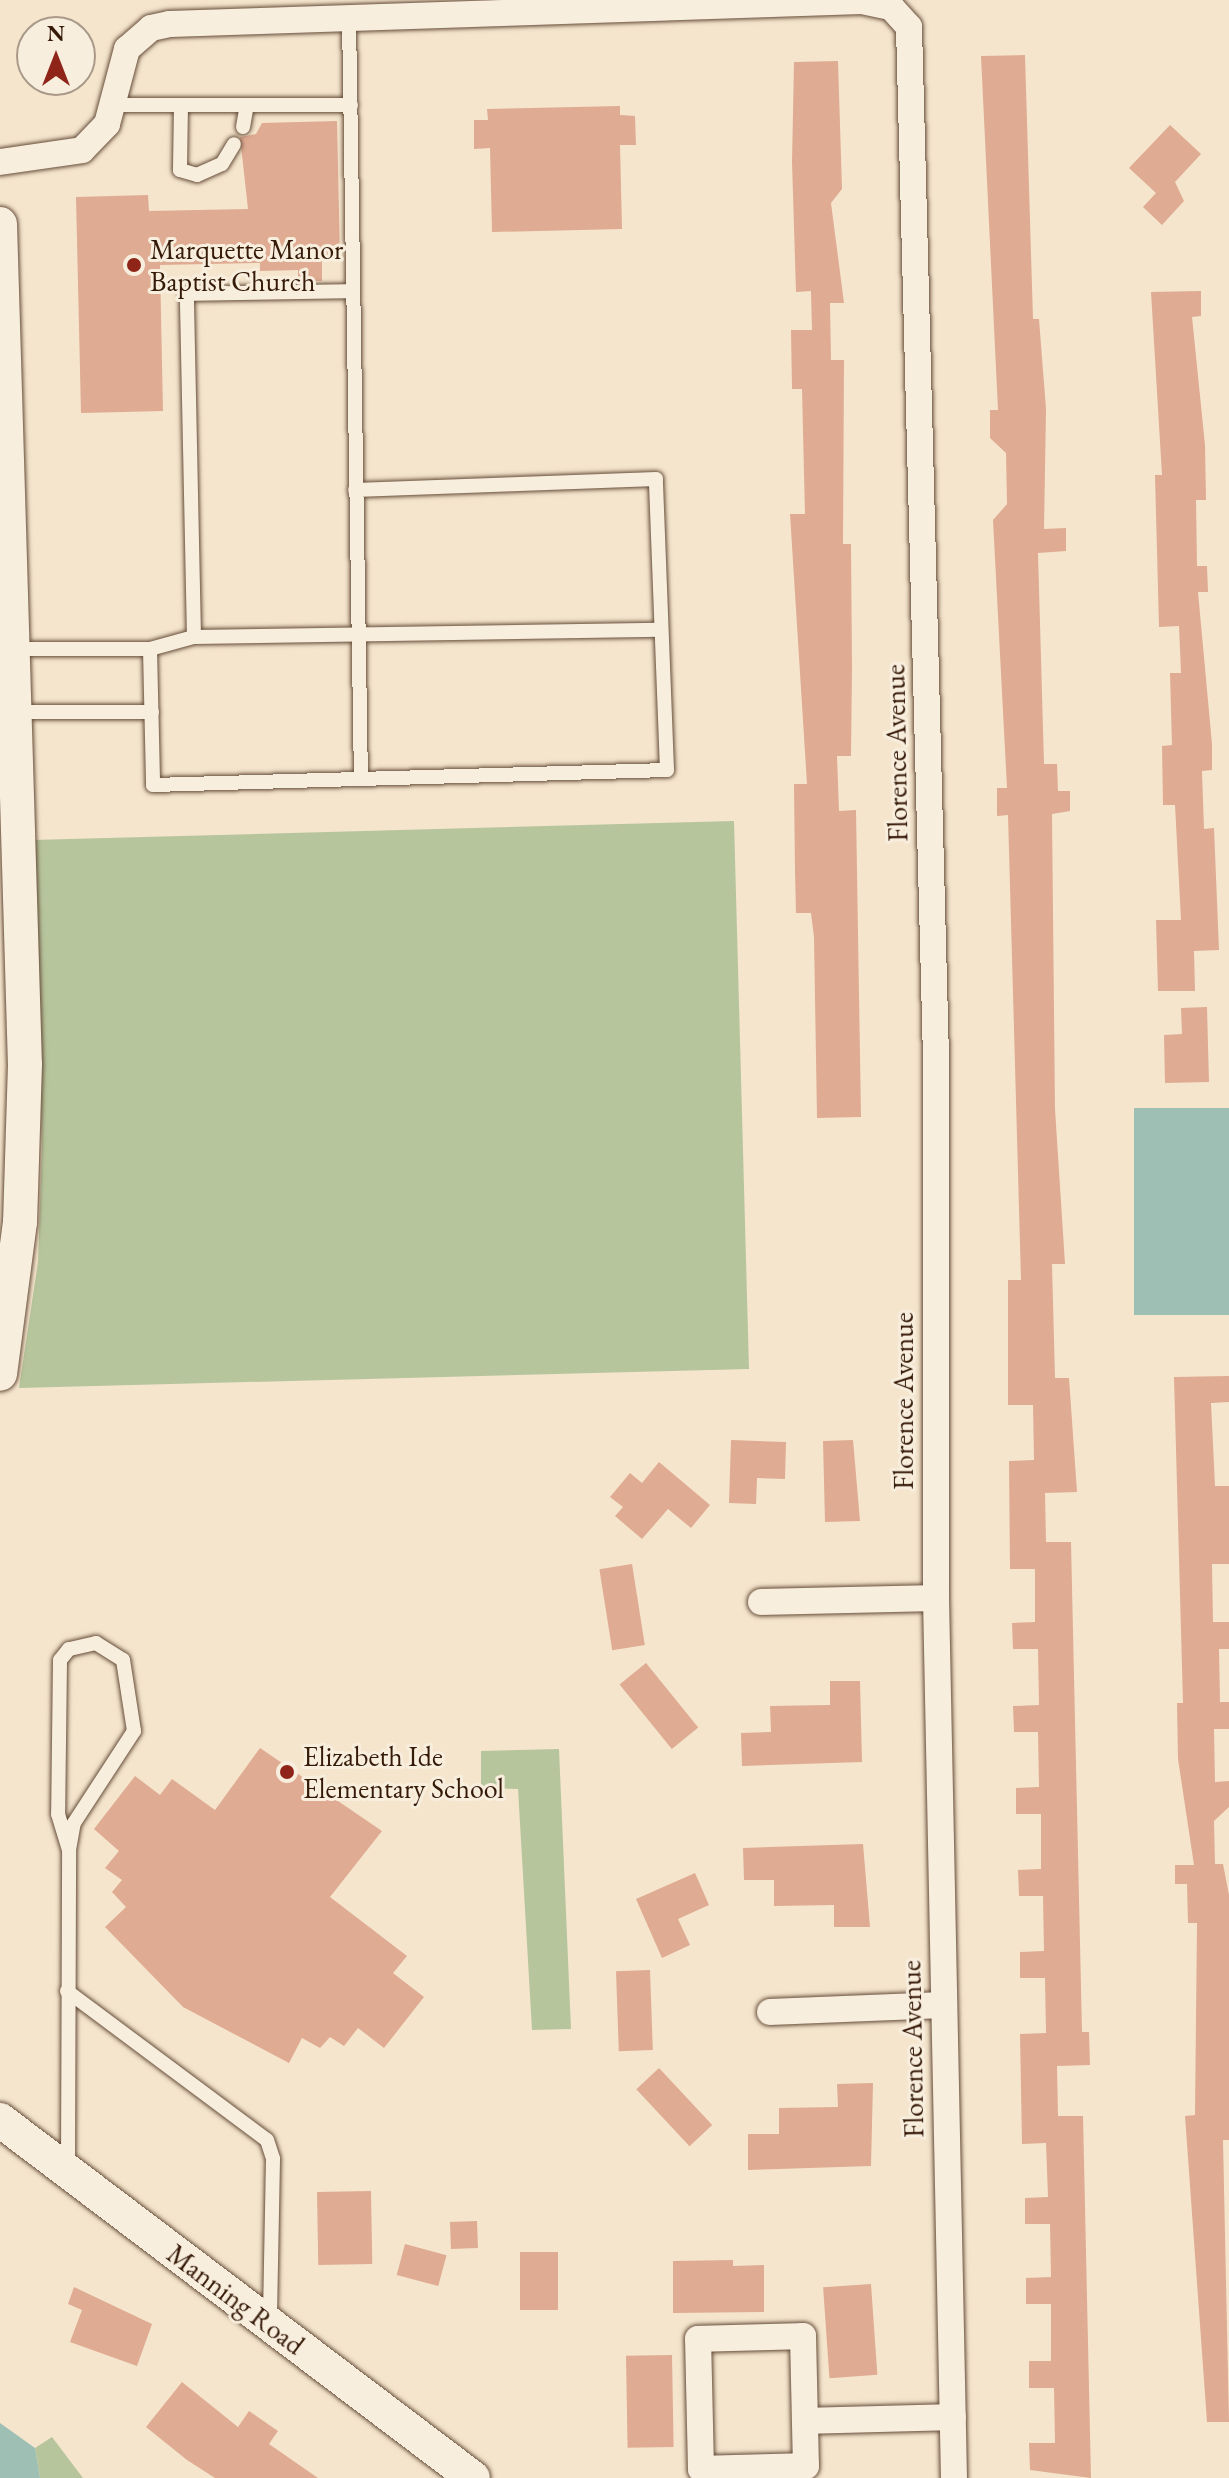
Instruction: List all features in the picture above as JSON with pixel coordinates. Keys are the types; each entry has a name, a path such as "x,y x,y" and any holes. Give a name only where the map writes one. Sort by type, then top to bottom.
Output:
{"street":[{"name":"Florence Avenue","path":"0,162 47,161 82,150 107,124 120,63 151,28 349,18 862,1 891,7 909,27 936,1055 936,1598 954,2478"},
{"path":"0,224 25,1064 0,1374"},
{"path":"761,1602 936,1598"},
{"path":"770,2012 943,2005"},
{"name":"Manning Road","path":"0,2120 473,2478"},
{"path":"803,2336 805,2421 806,2466 701,2469 698,2339 803,2336"},
{"path":"805,2421 953,2417"}],"lane":[{"path":"349,18 355,637 361,779"},
{"path":"112,105 351,105"},
{"path":"181,105 180,170 197,175 222,164 234,144"},
{"path":"243,127 247,105"},
{"path":"194,637 187,294 353,291"},
{"path":"150,649 153,785 667,770 656,479 355,490"},
{"path":"13,649 150,649 194,637 355,637 661,630"},
{"path":"15,712 152,712"},
{"path":"68,2172 69,1850 74,1823 134,1731 123,1660 96,1643 69,1649 60,1660 58,1814 69,1850"},
{"path":"67,1991 267,2140 273,2159 270,2324"}],"green space":[{"path":"734,821 749,1369 19,1388 38,1262 42,1146 32,840"},
{"path":"559,1749 571,2029 532,2030 518,1789 481,1788 481,1751"},
{"path":"52,2437 83,2478 40,2478 35,2448"}],"water":[{"path":"1134,1108 1229,1108 1229,1315 1134,1315"},
{"path":"0,2423 35,2448 40,2478 0,2478"}],"building":[{"path":"1025,55 1033,319 1039,319 1046,409 1044,529 1066,528 1066,551 1038,553 1044,764 1057,764 1058,791 1070,791 1070,811 1052,814 1055,1109 1065,1264 1052,1264 1055,1378 1069,1378 1077,1492 1045,1493 1046,1542 1071,1542 1082,2032 1089,2032 1090,2065 1057,2066 1058,2116 1083,2116 1091,2478 1030,2470 1029,2443 1055,2443 1054,2388 1029,2388 1029,2361 1051,2361 1051,2304 1026,2304 1026,2278 1051,2277 1050,2224 1025,2224 1025,2198 1048,2197 1046,2143 1022,2144 1020,2034 1046,2033 1045,1978 1020,1978 1020,1952 1044,1951 1043,1896 1019,1896 1018,1870 1041,1869 1041,1814 1016,1814 1016,1788 1039,1787 1038,1732 1014,1732 1013,1706 1039,1705 1038,1649 1013,1649 1012,1623 1035,1622 1035,1569 1010,1569 1009,1461 1034,1460 1033,1405 1008,1405 1008,1280 1021,1280 1008,815 997,816 997,788 1007,788 993,520 1007,504 1006,453 990,438 990,410 998,410 981,56"},
{"path":"838,61 842,189 831,203 844,303 830,303 831,360 844,360 843,544 851,544 852,667 851,756 837,756 839,811 856,810 861,1117 817,1118 814,937 811,913 796,913 794,784 807,784 790,514 805,514 802,389 792,389 791,330 812,330 811,291 796,292 792,162 794,62"},
{"path":"620,106 620,115 635,116 636,145 620,145 622,229 492,232 490,148 474,149 474,120 488,120 487,109"},
{"name":"Marquette Manor Baptist Church","path":"337,121 340,260 322,260 322,281 298,281 298,270 260,271 260,263 160,265 163,411 81,413 76,197 148,195 149,211 248,209 240,137 256,134 262,123"},
{"path":"1170,125 1201,154 1175,182 1184,201 1162,225 1143,207 1156,193 1129,168"},
{"path":"1201,291 1201,316 1192,317 1205,445 1206,500 1196,500 1197,566 1207,566 1208,592 1198,592 1212,744 1212,770 1202,771 1204,829 1214,828 1219,950 1194,951 1195,991 1158,991 1156,920 1181,920 1175,805 1163,805 1162,746 1172,745 1170,673 1181,673 1179,626 1159,627 1155,475 1162,475 1151,292"},
{"path":"1207,1007 1209,1082 1165,1083 1164,1035 1182,1034 1181,1008"},
{"path":"1229,1376 1229,1402 1211,1403 1215,1486 1229,1486 1229,1564 1212,1564 1213,1622 1229,1622 1229,1649 1219,1649 1220,1702 1229,1702 1229,1729 1214,1729 1215,1782 1229,1781 1229,1807 1214,1821 1215,1864 1223,1864 1229,1895 1229,2140 1223,2140 1229,2422 1207,2422 1185,2116 1195,2115 1197,1923 1188,1923 1187,1884 1175,1884 1175,1865 1194,1865 1178,1759 1177,1703 1183,1703 1174,1377"},
{"path":"731,1440 786,1442 785,1479 757,1478 756,1504 729,1503"},
{"path":"853,1440 860,1521 825,1522 823,1441"},
{"path":"659,1462 710,1505 691,1528 668,1509 642,1539 615,1516 623,1507 610,1497 630,1473 642,1483"},
{"path":"632,1564 645,1645 612,1650 599,1569"},
{"path":"646,1663 698,1728 672,1749 620,1684"},
{"path":"830,1681 860,1681 862,1762 742,1766 741,1733 771,1732 770,1706 830,1705"},
{"name":"Elizabeth Ide Elementary School","path":"260,1748 382,1831 330,1897 407,1956 393,1973 424,1997 384,2048 358,2028 344,2046 330,2037 320,2048 302,2038 289,2063 183,2007 105,1927 126,1907 112,1892 122,1880 105,1868 119,1851 94,1829 135,1776 160,1795 172,1779 215,1810"},
{"path":"863,1844 870,1927 834,1927 834,1905 774,1906 774,1880 744,1880 743,1848"},
{"path":"695,1873 709,1905 678,1919 690,1945 662,1958 636,1899"},
{"path":"650,1970 653,2050 619,2051 616,1971"},
{"path":"659,2068 712,2125 690,2146 636,2089"},
{"path":"873,2083 871,2166 748,2170 748,2134 779,2134 779,2108 838,2107 837,2084"},
{"path":"371,2191 372,2264 318,2265 317,2192"},
{"path":"477,2221 478,2248 451,2249 450,2222"},
{"path":"405,2244 447,2255 438,2286 397,2275"},
{"path":"520,2252 558,2252 558,2310 520,2310"},
{"path":"733,2260 733,2266 764,2265 764,2312 673,2313 673,2261"},
{"path":"871,2284 877,2375 829,2378 823,2287"},
{"path":"74,2287 152,2324 137,2366 70,2342 82,2310 68,2304"},
{"path":"672,2355 674,2447 628,2448 626,2356"},
{"path":"182,2382 238,2427 249,2411 278,2431 269,2444 318,2478 215,2478 187,2460 146,2427"}],"place":[{"name":"Marquette Manor Baptist Church","path":"134,265"},
{"name":"Elizabeth Ide Elementary School","path":"287,1772"}]}
